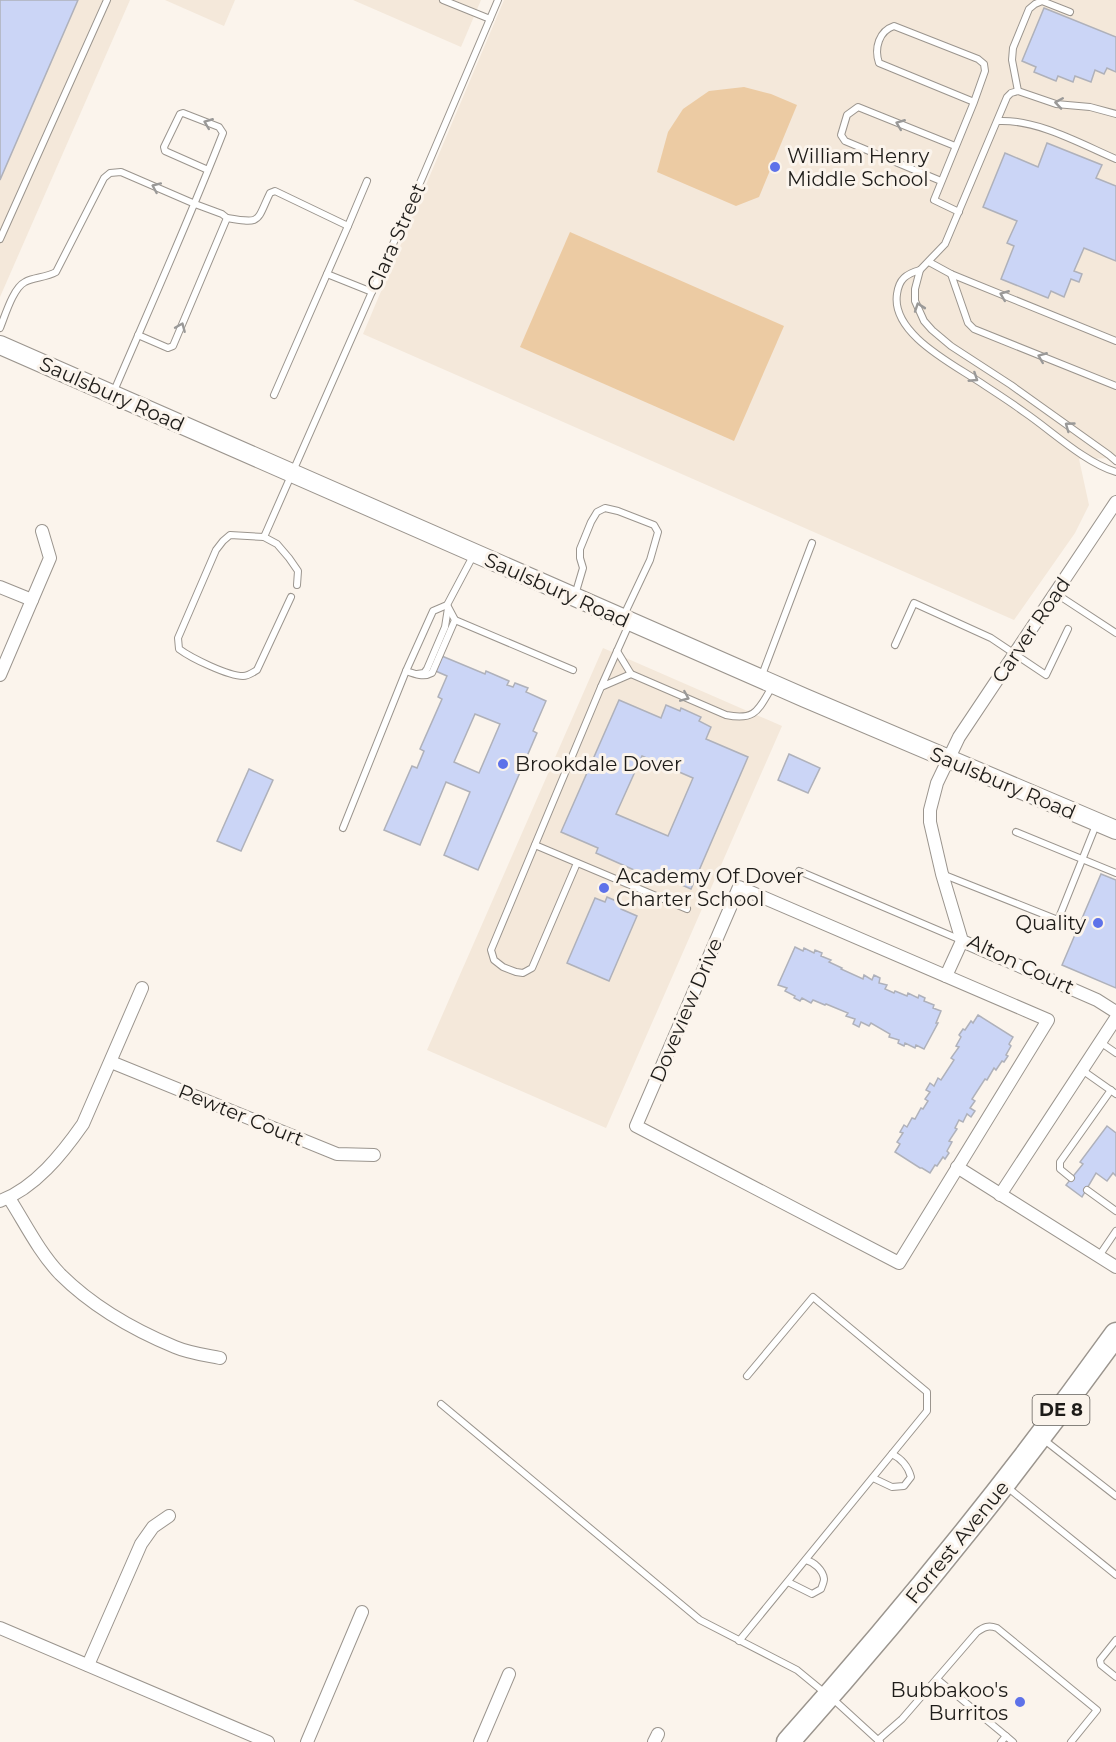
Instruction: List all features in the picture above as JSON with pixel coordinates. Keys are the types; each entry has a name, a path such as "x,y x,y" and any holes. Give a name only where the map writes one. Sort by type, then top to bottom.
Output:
{"highway":[{"name":"Forrest Avenue","path":"788,1742 925,1584 1111,1345"}],"main road":[{"name":"Saulsbury Road","path":"0,345 767,682 1116,830"}],"street":[{"name":"Carver Road","path":"948,759 959,737 1116,502"},
{"path":"0,675 50,558 42,531"},
{"path":"0,587 32,600"},
{"name":"Alton Court","path":"948,759 937,783 930,810 931,828 962,941 1097,1000 1116,1012"},
{"name":"Doveview Drive","path":"740,887 1048,1020 957,1167 899,1263 636,1126 740,887"},
{"path":"946,976 962,941"},
{"path":"142,988 83,1124 70,1143 35,1180 5,1199 60,1273 99,1307 177,1348 220,1358"},
{"path":"1000,1195 1116,1018"},
{"name":"Pewter Court","path":"111,1062 337,1154 374,1155"},
{"path":"957,1167 1116,1267"},
{"path":"88,1665 141,1544 153,1527 169,1516"},
{"path":"307,1742 362,1612"},
{"path":"0,1628 268,1742"},
{"path":"480,1742 509,1674"}],"lane":[{"path":"0,239 107,0"},
{"path":"443,0 490,19"},
{"name":"Clara Street","path":"264,537 498,0"},
{"path":"1018,91 1012,60 1013,48 1029,9 1042,1 1070,12"},
{"path":"959,212 934,200 974,102 985,71 984,64 978,59 894,26 882,33 876,48 879,63 974,102"},
{"path":"1116,114 1090,107 1056,104 1018,91 1011,93 945,244 920,270 902,279 896,299 898,310 904,321 924,345 1101,467 1116,472"},
{"path":"941,181 845,141 841,135 848,115 858,107 955,146"},
{"path":"113,395 195,204 223,133 219,127 183,113 180,114 164,147 165,151 208,170"},
{"path":"998,121 1022,122 1116,159"},
{"path":"0,328 14,294 23,282 47,277 56,272 104,178 110,173 121,172 222,214 226,218 255,221 261,215 270,193 274,191 348,226"},
{"path":"274,395 367,182"},
{"path":"138,335 168,348 173,346 226,218"},
{"path":"929,262 1116,341"},
{"path":"920,270 915,289 915,301 924,321 936,335 1011,385 1116,461"},
{"path":"951,273 968,323 974,329 1116,386"},
{"path":"327,274 372,292"},
{"path":"574,597 584,568 580,558 580,549 597,512 605,508 654,525 658,532 650,560 626,620 617,651 491,950 494,960 503,967 516,972 523,973 532,968 577,863"},
{"path":"291,597 256,670 246,676 230,674 186,655 179,649 178,638 216,550 230,535 264,537 277,544 297,571 297,585"},
{"path":"617,651 631,674 726,715 747,716 757,712 812,543"},
{"path":"410,672 419,674 424,673 427,669 445,627 447,606 474,553"},
{"path":"1055,593 1116,633"},
{"path":"895,645 914,603 991,638 1046,675 1068,629"},
{"path":"447,606 455,620 573,670"},
{"path":"343,828 410,672 433,611 447,606"},
{"path":"410,672 421,676 432,673 455,620"},
{"path":"601,687 631,674"},
{"path":"942,874 1058,920 1097,822"},
{"path":"1016,832 1116,873"},
{"path":"535,845 687,909"},
{"path":"799,871 962,941"},
{"path":"1100,1042 1116,1053"},
{"path":"1071,1178 1060,1169 1060,1162 1113,1092 1082,1070"},
{"path":"1087,1190 1116,1210"},
{"path":"1099,1256 1116,1232"},
{"path":"739,1641 927,1411 927,1392 813,1297 747,1376"},
{"path":"441,1404 700,1620 797,1670 879,1741 902,1719 977,1632 990,1626 997,1628 1097,1710 1071,1742"},
{"path":"1040,1437 1116,1496"},
{"path":"873,1478 892,1487 904,1486 911,1477 909,1470 901,1459 892,1454"},
{"path":"1004,1484 1116,1575"},
{"path":"788,1582 812,1594 821,1589 824,1579 819,1569 806,1560"},
{"path":"1116,1640 1100,1660 1101,1665 1116,1677"},
{"path":"937,1679 1004,1739 1013,1742"}],"shaded area":[{"path":"0,0 130,0 0,297"},
{"path":"165,0 235,0 224,26"},
{"path":"353,0 481,0 461,47"},
{"name":"William Henry Middle School","path":"504,0 1116,0 1116,458 1079,459 1089,505 1075,533 1014,620 363,334"},
{"path":"744,87 771,94 797,105 759,197 736,206 657,172 668,132 683,109 709,91"},
{"path":"570,232 784,326 734,441 520,347"},
{"name":"Academy Of Dover Charter School","path":"603,648 782,726 606,1128 427,1050"}],"building":[{"path":"0,0 78,0 0,180"},
{"path":"1044,8 1116,37 1116,72 1107,68 1104,74 1095,70 1091,82 1075,76 1073,82 1058,76 1056,81 1034,72 1036,67 1022,61"},
{"path":"1047,143 1102,165 1096,178 1116,186 1116,261 1084,248 1074,271 1082,274 1079,282 1071,279 1064,297 1051,291 1048,298 1001,279 1014,246 1007,243 1017,221 983,207 1005,153 1038,167"},
{"name":"Brookdale Dover","path":"437,654 485,674 486,671 509,681 507,685 513,687 515,683 528,688 526,692 546,701 533,731 537,733 478,870 444,855 470,792 446,782 420,845 384,830 412,766 417,768 424,751 420,749 442,699 438,697 447,676 431,669","holes":["475,714 500,724 479,773 454,762"]},
{"path":"619,700 661,718 666,705 680,711 681,708 701,717 699,721 711,727 706,739 748,757 691,889 654,873 652,878 596,853 598,848 561,832","holes":["642,756 693,778 668,836 616,814"]},
{"path":"789,754 820,768 808,793 778,780"},
{"path":"249,769 273,780 241,851 217,841"},
{"name":"Quality","path":"1101,874 1116,880 1116,988 1062,965"},
{"path":"607,897 623,904 621,909 637,916 609,981 567,963 595,898 605,902"},
{"path":"795,947 814,953 815,950 841,969 863,979 864,975 872,980 874,975 880,978 879,983 887,985 885,989 907,996 908,993 918,998 919,995 925,998 924,1001 934,1005 933,1008 941,1011 936,1023 938,1023 924,1049 905,1043 904,1046 898,1043 899,1040 889,1037 890,1034 871,1023 869,1026 861,1022 859,1027 853,1024 855,1019 846,1016 848,1013 813,1000 811,1003 802,998 800,1001 785,991 787,988 778,985"},
{"path":"978,1015 1013,1037 1006,1055 1008,1056 996,1070 994,1068 987,1080 985,1079 972,1099 975,1101 970,1108 975,1111 971,1117 967,1114 963,1122 959,1120 955,1128 957,1129 949,1141 952,1142 947,1151 949,1153 937,1166 935,1165 930,1173 895,1152 900,1144 897,1142 903,1133 900,1132 904,1125 907,1127 912,1118 915,1119 921,1108 923,1109 928,1101 925,1099 930,1092 926,1090 930,1083 934,1086 938,1078 941,1080 954,1060 951,1058 959,1047 956,1046 961,1037 959,1035 971,1021 973,1023"},
{"path":"1107,1126 1116,1133 1116,1176 1113,1173 1107,1181 1096,1173 1082,1197 1066,1185 1083,1164 1080,1162"}],"place":[{"name":"William Henry Middle School","path":"775,167"},
{"name":"Brookdale Dover","path":"503,764"},
{"name":"Academy Of Dover Charter School","path":"604,888"},
{"name":"Quality","path":"1098,923"},
{"name":"Bubbakoo's Burritos","path":"1020,1702"}]}
